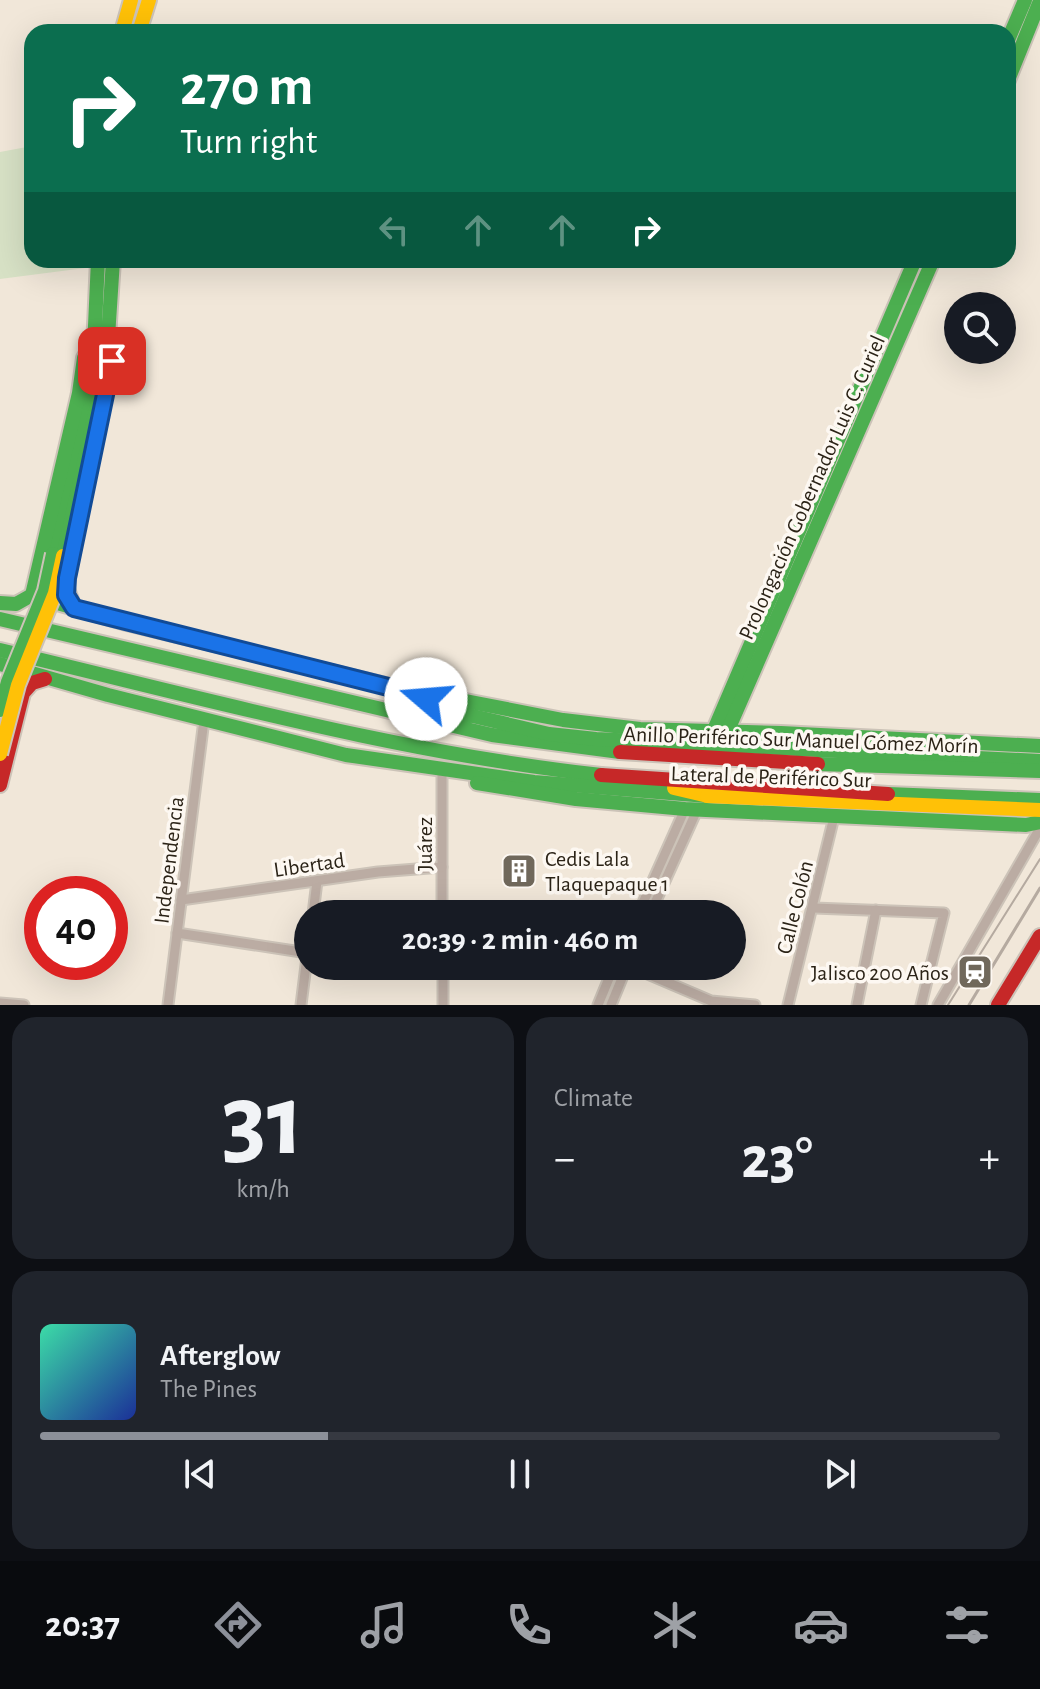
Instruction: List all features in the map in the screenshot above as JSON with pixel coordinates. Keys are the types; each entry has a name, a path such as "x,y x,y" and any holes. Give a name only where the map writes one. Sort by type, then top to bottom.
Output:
{"main road":[{"path":"124,24 131,0"},
{"path":"142,24 149,0"},
{"path":"1015,24 1025,0"},
{"path":"1016,60 1040,1"},
{"path":"74,608 66,595 67,578 112,361 102,338 98,268"},
{"path":"0,785 2,755 18,685 55,593 58,555 102,338 112,268"},
{"name":"Prolongación Gobernador Luis C. Curiel","path":"721,730 912,268"},
{"name":"Prolongación Gobernador Luis C. Curiel","path":"721,730 929,268"},
{"path":"0,603 16,604 32,595 84,358 102,338"},
{"path":"0,710 58,555"},
{"path":"39,572 52,580 67,578"},
{"path":"32,595 463,705 606,726 1040,746"},
{"name":"Anillo Periférico Sur Manuel Gómez Morín","path":"0,619 492,735 559,747 765,764 1040,771"},
{"name":"Anillo Periférico Sur Manuel Gómez Morín","path":"0,650 388,741 473,757 630,778 869,793 1039,810"},
{"path":"0,664 45,679 345,755 407,765 525,793 691,810 1026,825 1039,810"},
{"path":"2,755 27,687 45,679"},
{"path":"404,691 470,716"},
{"path":"329,697 470,716"},
{"path":"0,700 13,702 18,715"},
{"name":"Lateral de Periférico Sur","path":"470,716 549,734 596,739 1040,761"},
{"name":"Lateral de Periférico Sur","path":"407,765 585,788 1039,810"},
{"path":"630,778 708,796"},
{"path":"998,1005 1040,936"}],"street":[{"name":"Independencia","path":"168,1005 204,720"},
{"name":"Juárez","path":"442,774 442,900"},
{"path":"645,900 691,810"},
{"path":"656,900 691,810"},
{"name":"Calle Colón","path":"788,1005 834,817"},
{"path":"938,1005 1040,828"},
{"name":"Libertad","path":"181,900 442,867"},
{"path":"315,900 317,881"},
{"path":"814,908 944,913 921,1005"},
{"path":"857,1005 876,910"},
{"path":"177,933 294,949"},
{"path":"301,1005 304,980"},
{"path":"443,980 443,1005"},
{"path":"598,1005 608,980"},
{"path":"611,1005 622,980"},
{"path":"661,980 711,1001 755,1005"},
{"path":"0,1003 24,1005"}],"green space":[{"path":"24,148 24,268 85,268 0,279 0,152"}],"tram line":[{"path":"948,1005 1040,859"}],"railway":[{"path":"969,1005 1040,888"}],"traffic: fast":[{"path":"1015,24 1025,0"},
{"path":"1016,60 1040,1"},
{"path":"53,554 93,369 98,268"},
{"path":"63,556 99,396 108,337 112,268"},
{"path":"714,730 912,268"},
{"path":"728,730 930,268"},
{"path":"32,595 79,393 84,358 94,342"},
{"path":"0,710 8,682 45,591 53,554"},
{"path":"0,603 16,604 32,595"},
{"path":"40,598 127,623 398,688 563,720 640,729 1040,746"},
{"path":"0,619 492,735 620,752"},
{"path":"0,650 374,738 449,753 601,775"},
{"path":"0,664 108,695 346,755 534,782 707,796"},
{"path":"426,710 470,716"},
{"path":"460,713 549,734 596,739 1040,761"},
{"path":"818,764 1040,771"},
{"path":"477,783 576,799 685,809 1026,825 1040,822"},
{"path":"888,794 1040,800"}],"traffic: slow":[{"path":"124,24 131,0"},
{"path":"142,24 149,0"},
{"path":"74,545 66,586 74,608"},
{"path":"0,754 18,685 55,593 63,556"},
{"path":"674,788 708,796"},
{"path":"707,796 1040,810"}],"traffic: jam":[{"path":"0,785 23,693 32,683 45,679"},
{"path":"620,752 818,764"},
{"path":"601,775 888,794"},
{"path":"998,1005 1040,936"}],"place":[{"name":"Cedis Lala Tlaquepaque 1","path":"519,871"},
{"name":"Jalisco 200 Años","path":"975,972"}],"route":[{"path":"112,361 67,578 66,595 74,608 426,699"}]}
